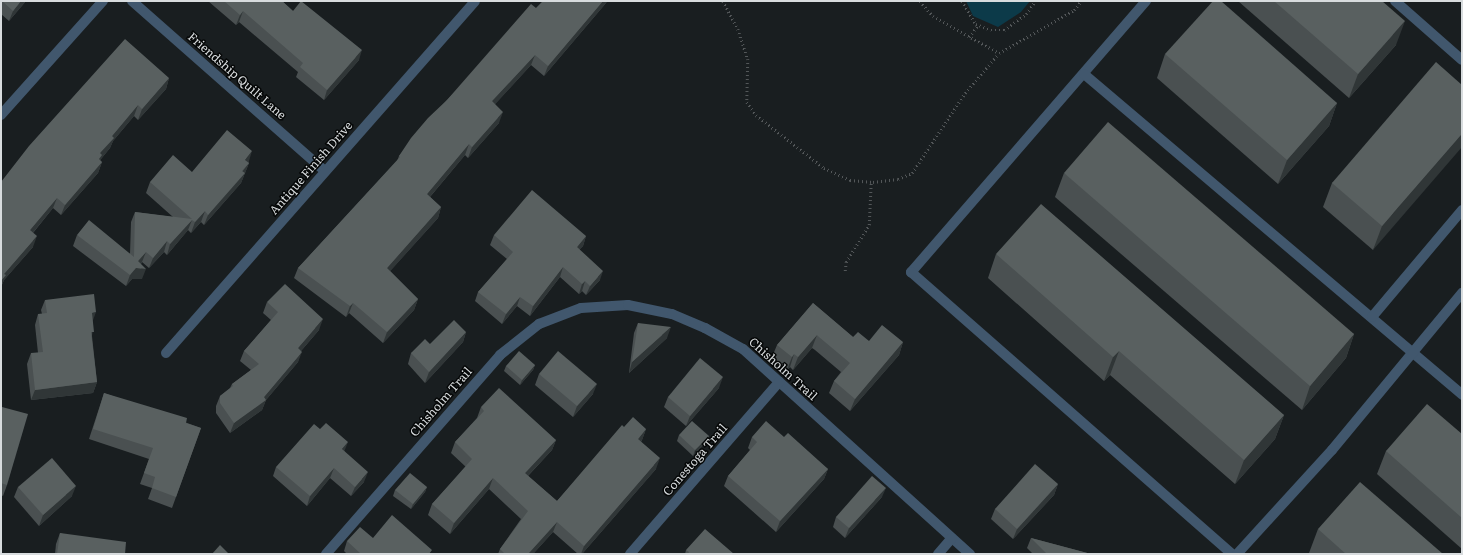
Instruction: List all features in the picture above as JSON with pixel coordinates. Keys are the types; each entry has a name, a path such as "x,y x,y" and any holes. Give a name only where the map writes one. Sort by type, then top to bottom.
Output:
{"street":[{"path":"1,115 103,1"},
{"name":"Friendship Quilt Lane","path":"132,1 325,171"},
{"name":"Antique Finish Drive","path":"166,353 475,1"},
{"path":"1146,1 911,272 1232,554"},
{"path":"1395,1 1462,60"},
{"path":"1084,74 1461,392"},
{"path":"1372,317 1462,210"},
{"path":"1237,554 1332,450 1412,350 1462,293"},
{"name":"Chisholm Trail","path":"326,554 500,355 539,324 580,308 628,305 672,314 705,328 743,349 970,554"},
{"name":"Conestoga Trail","path":"630,554 779,382"},
{"path":"938,554 952,538"}],"path":[{"path":"723,1 738,29 748,59 747,102 756,116 824,168 850,180 871,182 898,179 912,173 965,93 999,53 1074,10 1082,1"},
{"path":"920,1 932,16 999,53"},
{"path":"962,1 968,15 978,25 991,30 1004,30 1026,14 1035,1"},
{"path":"969,37 978,25"},
{"path":"845,271 846,262 869,225 871,182"}],"shaded area":[{"path":"966,1 1030,1 1021,12 998,27 973,16"}],"building":[{"path":"2,1 21,1 13,11"},
{"path":"224,1 282,1 293,11 301,1 362,50 327,90 300,67 303,63 243,11 240,15"},
{"path":"543,1 603,1 548,66 535,55 492,101 503,112 472,147 469,144 427,194 441,207 387,268 418,299 387,332 353,303 350,306 298,268 400,157 399,156 411,138 428,118 447,100 531,4 536,8"},
{"path":"1213,1 1221,1 1337,103 1287,160 1165,54"},
{"path":"1274,1 1382,1 1405,21 1358,74"},
{"path":"125,39 169,78 142,109 138,105 112,136 114,138 100,153 102,155 99,159 102,162 65,205 57,198 30,230 37,236 4,274 6,275 1,281 1,182 29,146"},
{"path":"1436,62 1462,85 1462,134 1382,226 1332,183"},
{"path":"1108,122 1354,334 1310,386 1064,173"},
{"path":"227,130 252,151 245,160 249,163 242,171 245,173 208,215 205,211 195,222 192,220 170,244 167,241 153,258 146,252 138,261 146,269 136,268 130,275 77,235 89,220 134,257 135,212 192,219 150,182 173,155 192,172"},
{"path":"532,190 586,236 577,247 603,271 590,286 585,281 582,284 563,267 533,306 520,297 506,314 478,292 513,252 494,235"},
{"path":"1041,204 1284,415 1244,460 1119,351 1113,357 996,254"},
{"path":"285,284 323,319 298,348 302,352 264,397 266,400 234,423 220,403 220,396 233,386 232,384 259,364 244,351 278,312 267,302"},
{"path":"94,294 96,312 92,313 94,332 91,332 97,382 35,390 31,353 43,352 38,314 47,313 45,300"},
{"path":"813,303 853,337 858,332 869,341 882,325 903,342 855,399 834,381 850,363 817,335 798,357 794,354 792,357 777,345"},
{"path":"454,320 466,332 429,372 411,353 425,339 430,344"},
{"path":"638,323 671,327 632,362"},
{"path":"519,351 535,365 522,380 506,366"},
{"path":"558,351 597,384 577,406 539,374"},
{"path":"700,358 723,377 690,416 668,397"},
{"path":"499,388 556,440 525,473 557,501 622,425 624,427 633,417 646,429 638,439 660,458 584,546 557,522 528,554 505,554 500,549 528,511 493,478 454,523 432,504 472,459 455,442 484,411 481,407"},
{"path":"104,393 187,418 186,423 201,428 176,497 152,488 155,477 144,473 153,448 93,429"},
{"path":"1427,404 1462,434 1462,518 1386,451"},
{"path":"2,407 28,414 7,485 1,483"},
{"path":"692,421 709,436 695,450 679,435"},
{"path":"766,421 784,437 788,433 828,469 780,521 728,476 757,442 752,437"},
{"path":"326,423 348,442 342,449 368,472 355,487 334,468 310,496 276,467 314,424 320,429"},
{"path":"52,458 76,486 43,515 18,487"},
{"path":"1035,464 1058,484 1017,529 995,509"},
{"path":"410,473 427,487 413,504 395,490"},
{"path":"872,476 886,488 849,528 836,517"},
{"path":"1360,482 1443,554 1346,554 1318,529"},
{"path":"392,515 432,550 429,554 361,554 347,541 360,527 373,538"},
{"path":"705,529 734,554 688,554 689,552 686,550"},
{"path":"60,533 126,542 125,554 57,554"},
{"path":"1031,538 1091,554 1047,554"},
{"path":"220,545 229,554 212,554"}]}
